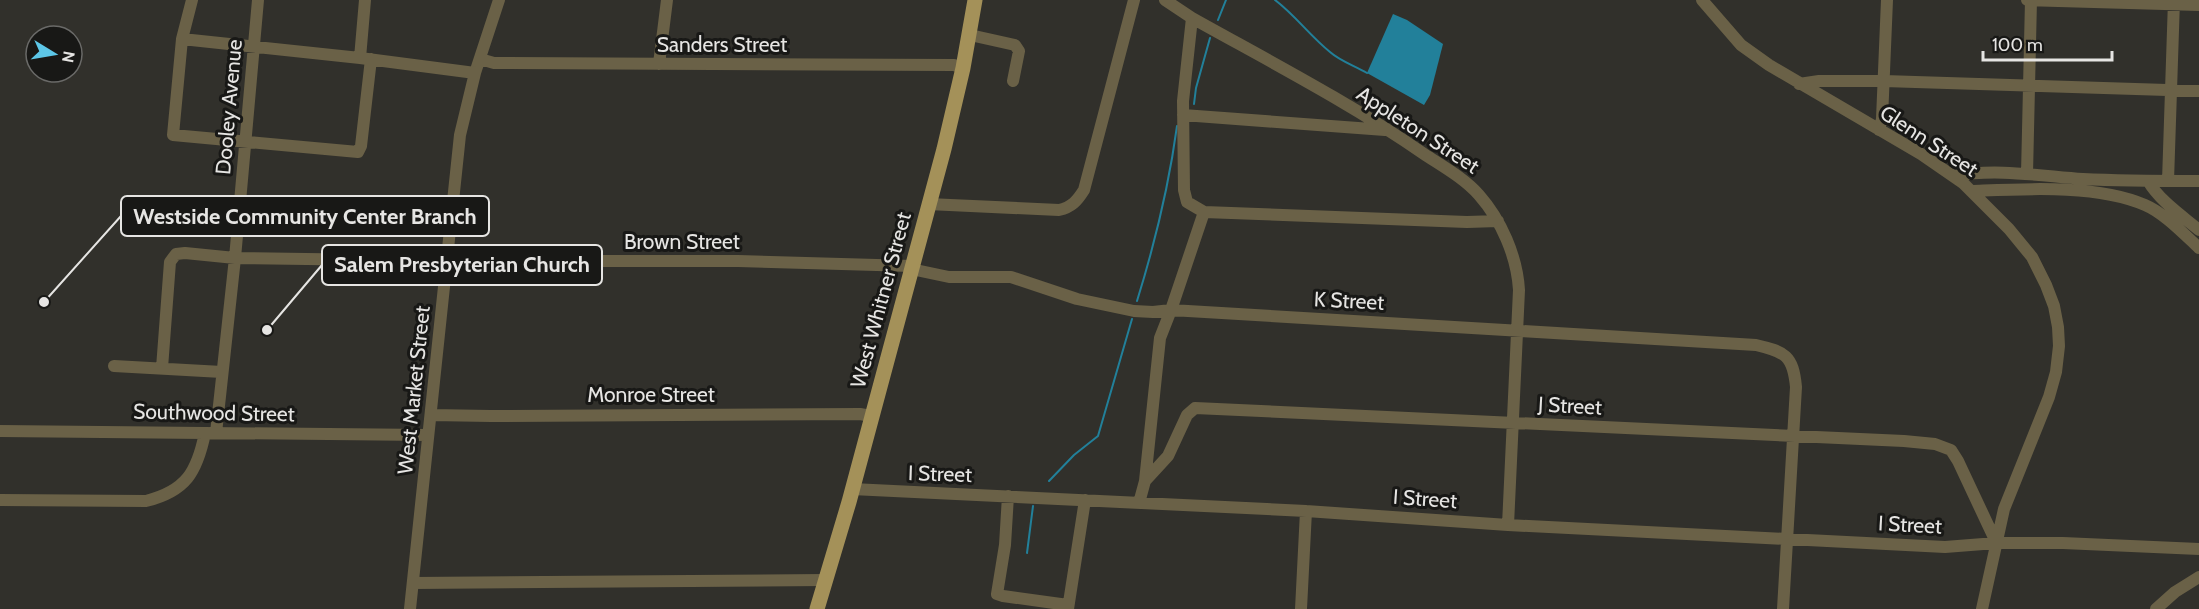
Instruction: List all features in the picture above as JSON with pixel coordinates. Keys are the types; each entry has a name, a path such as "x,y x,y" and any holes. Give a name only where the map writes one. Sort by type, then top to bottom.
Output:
{"main road":[{"name":"West Whitner Street","path":"818,609 944,149 970,35 975,0"}],"street":[{"path":"192,0 182,39 173,135 358,152 361,146 365,0"},
{"name":"Dooley Avenue","path":"0,500 146,501 163,496 181,485 193,472 210,433 222,372 235,258 258,0"},
{"name":"West Market Street","path":"410,609 460,135 475,73 499,0"},
{"path":"659,64 667,0"},
{"path":"928,204 1059,210 1069,208 1077,202 1084,190 1134,0"},
{"name":"Appleton Street","path":"1164,0 1391,131 1478,193 1498,221 1516,264 1518,277 1508,525"},
{"name":"Glenn Street","path":"1702,0 1742,45 1799,84 1954,176 2009,229 2032,257 2054,306 2059,346 2056,372 2004,509 1982,609"},
{"path":"1880,130 1887,0"},
{"path":"2027,174 2030,0 2174,2 2199,5"},
{"path":"2168,181 2174,2"},
{"path":"1192,18 1183,115 1184,190 1187,202 1204,212 1467,222 1498,221"},
{"path":"970,35 1015,45 1019,51 1013,81"},
{"path":"182,39 365,58 475,73"},
{"name":"Sanders Street","path":"480,59 494,63 954,65 963,68"},
{"path":"1799,84 1819,81 1884,81 2199,91"},
{"path":"1183,115 1391,131"},
{"path":"1954,176 1966,173 2027,174 2199,182"},
{"path":"2148,181 2164,200 2199,230"},
{"path":"1971,191 2056,189 2112,196 2146,205 2199,248"},
{"path":"1145,481 1160,338 1204,212"},
{"name":"Brown Street","path":"162,368 170,262 176,254 235,258 447,261 738,261 911,268"},
{"name":"K Street","path":"911,268 949,277 1011,278 1134,312 1171,310 1756,345 1774,349 1788,357 1793,364 1796,387 1792,435"},
{"path":"114,366 222,372"},
{"name":"J Street","path":"1139,503 1145,481 1168,456 1187,415 1195,408 1792,435 1935,444 1951,450 1996,543"},
{"name":"Monroe Street","path":"431,415 860,414 872,416"},
{"name":"Southwood Street","path":"0,431 428,435"},
{"path":"1783,609 1792,435"},
{"name":"I Street","path":"852,489 1306,511 1508,525 1945,547 1996,543 2062,543 2199,549"},
{"path":"1008,496 1005,545 997,594 1003,597 1068,607 1085,500"},
{"path":"1301,609 1306,511"},
{"path":"2156,609 2175,592 2199,577"},
{"path":"413,583 825,580"}],"water":[{"path":"1393,14 1407,20 1443,44 1430,95 1424,105 1367,73"}],"waterway":[{"path":"1218,20 1226,0"},
{"path":"1275,0 1334,55 1367,73"},
{"path":"1194,104 1196,88 1210,38"},
{"path":"1137,301 1161,214 1177,126"},
{"path":"1049,481 1074,455 1098,436 1132,319"},
{"path":"1027,553 1033,506"}],"place":[{"name":"Westside Community Center Branch","path":"44,302"},
{"name":"Salem Presbyterian Church","path":"267,330"}]}
